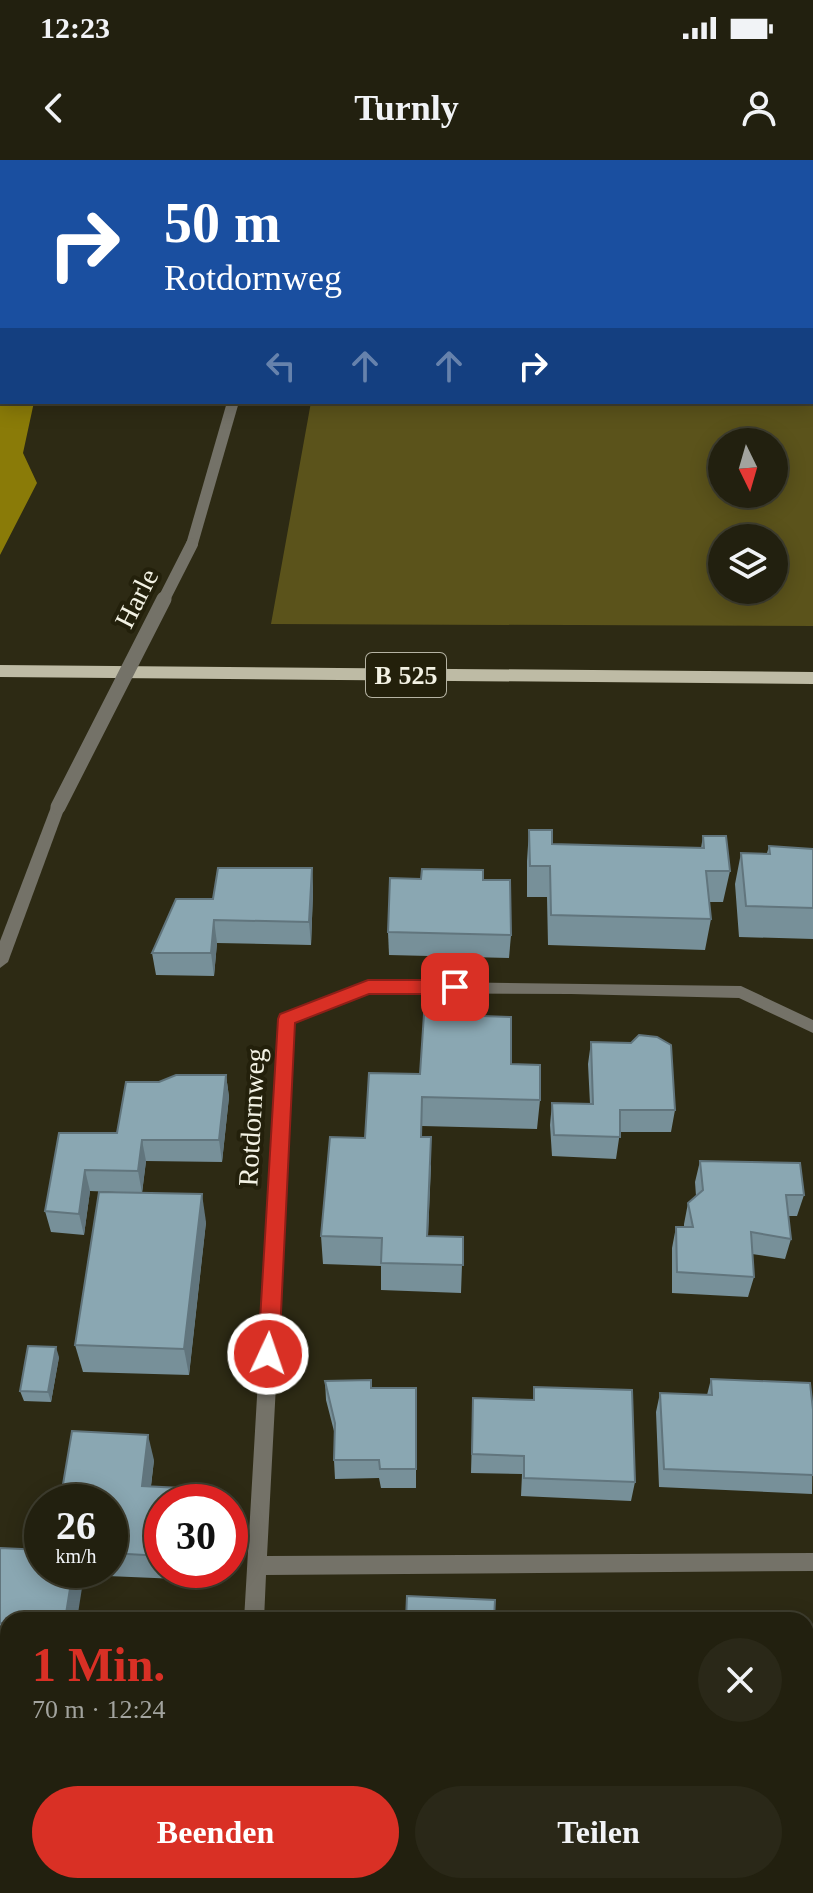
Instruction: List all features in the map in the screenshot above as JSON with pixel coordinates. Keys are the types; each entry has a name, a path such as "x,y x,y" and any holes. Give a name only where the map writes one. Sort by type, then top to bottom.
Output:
{"main road":[{"name":"B 525","path":"0,671 813,678"}],"street":[{"name":"Harle","path":"0,962 58,807 192,544 232,404"},
{"name":"Rotdornweg","path":"254,1612 287,1019 368,987 571,988 741,992 813,1027"},
{"path":"257,1566 813,1562"}],"shaded area":[{"path":"0,404 34,404 23,453 37,483 0,555"},
{"path":"311,404 813,404 813,626 271,624"}],"building":[{"path":"529,830 552,830 552,844 704,848 703,836 726,836 730,871 706,871 711,919 551,915 550,866 530,866"},
{"path":"769,846 813,849 813,908 746,906 741,853 770,854"},
{"path":"218,868 312,868 309,922 214,920 211,953 152,953 176,899 213,899"},
{"path":"422,869 483,870 483,880 510,880 511,935 388,932 390,878 421,879"},
{"path":"424,1014 511,1017 511,1064 540,1065 540,1100 422,1097 421,1137 431,1137 427,1236 463,1237 463,1265 381,1263 382,1238 321,1236 330,1137 365,1138 369,1073 420,1074"},
{"path":"639,1035 657,1037 671,1045 675,1110 620,1110 620,1137 554,1135 552,1103 593,1104 591,1042 631,1043"},
{"path":"176,1075 226,1075 219,1140 142,1140 138,1171 85,1170 79,1214 45,1211 59,1133 117,1133 126,1082 159,1082"},
{"path":"700,1161 800,1163 804,1195 786,1195 791,1239 751,1232 754,1277 677,1272 676,1227 693,1227 688,1203 703,1190"},
{"path":"99,1192 202,1194 184,1349 75,1345"},
{"path":"28,1346 56,1347 48,1392 20,1391"},
{"path":"711,1379 810,1383 813,1475 664,1469 660,1393 712,1395"},
{"path":"371,1380 371,1388 416,1388 416,1469 380,1469 379,1460 334,1460 335,1423 325,1381"},
{"path":"534,1387 632,1390 635,1482 524,1478 524,1456 472,1454 473,1398 534,1400"},
{"path":"72,1431 148,1435 142,1486 144,1555 128,1554 128,1484 63,1484"},
{"path":"0,1548 24,1549 24,1588 70,1588 66,1612 0,1612"},
{"path":"407,1596 495,1600 494,1612 406,1612"}],"route":[{"path":"268,1354 287,1019 368,987 455,987"}]}
